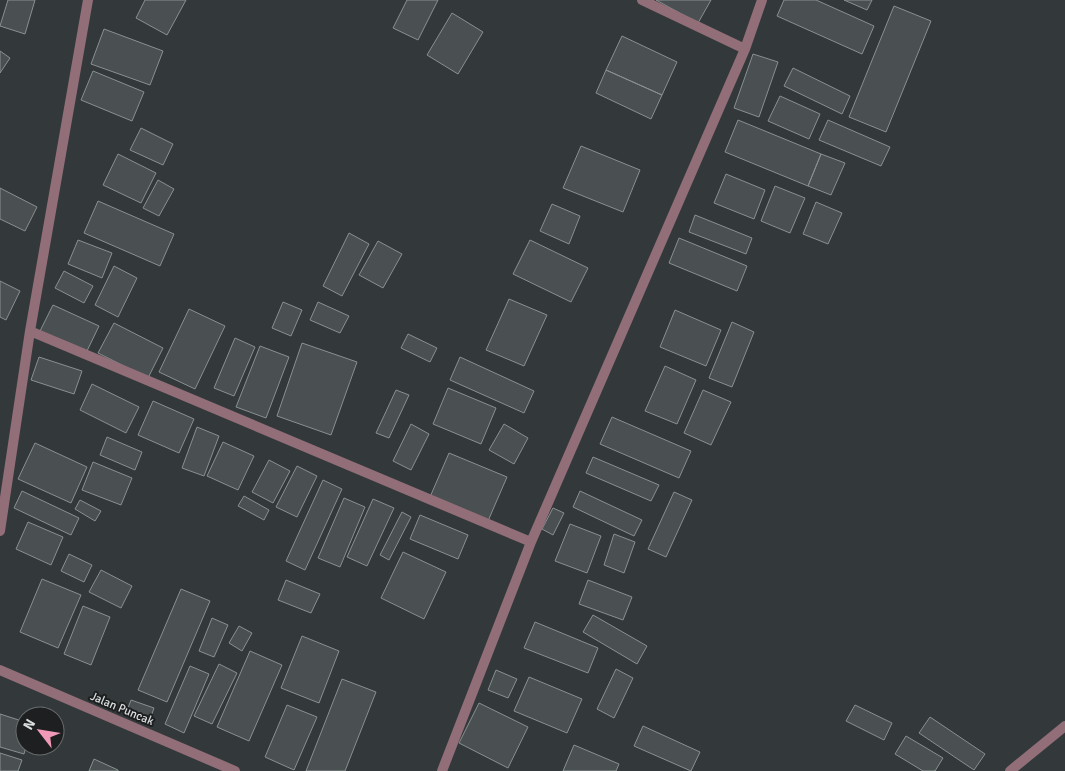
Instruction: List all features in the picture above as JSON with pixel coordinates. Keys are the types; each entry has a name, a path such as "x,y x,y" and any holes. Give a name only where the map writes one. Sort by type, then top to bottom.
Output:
{"street":[{"path":"0,531 30,331 88,0"},
{"path":"642,0 745,49"},
{"path":"442,771 531,542 745,49 762,0"},
{"path":"30,331 531,542"},
{"name":"Jalan Puncak","path":"0,670 235,771"},
{"path":"1010,771 1065,726"}],"building":[{"path":"8,0 35,0 25,34 0,26"},
{"path":"145,0 186,0 167,35 136,18"},
{"path":"407,0 438,0 418,40 393,28"},
{"path":"656,0 711,0 698,23"},
{"path":"784,0 816,0 874,26 862,54 777,16"},
{"path":"844,0 872,0 867,10"},
{"path":"894,6 931,21 886,132 849,117"},
{"path":"452,13 483,32 458,74 427,55"},
{"path":"104,29 163,51 150,85 91,64"},
{"path":"622,36 677,62 662,95 606,70"},
{"path":"0,51 10,58 0,73"},
{"path":"753,54 778,62 759,117 734,108"},
{"path":"793,68 850,96 842,114 784,86"},
{"path":"606,70 662,95 651,119 596,93"},
{"path":"93,71 144,92 132,121 81,100"},
{"path":"780,96 820,114 809,139 768,121"},
{"path":"738,120 821,154 808,186 725,152"},
{"path":"828,120 890,147 881,166 819,140"},
{"path":"141,128 173,144 163,165 130,150"},
{"path":"581,146 640,170 623,212 563,188"},
{"path":"118,154 156,173 141,203 103,185"},
{"path":"821,154 845,163 831,195 808,186"},
{"path":"726,174 765,190 754,219 714,203"},
{"path":"158,180 174,189 159,216 143,208"},
{"path":"775,186 805,198 790,233 761,221"},
{"path":"0,188 37,207 25,231 0,219"},
{"path":"98,201 174,234 160,266 84,233"},
{"path":"816,202 842,213 828,244 803,234"},
{"path":"552,204 580,216 569,244 540,231"},
{"path":"695,215 752,238 746,254 689,232"},
{"path":"349,233 369,244 342,296 323,286"},
{"path":"679,238 747,266 737,291 669,263"},
{"path":"78,240 112,253 102,278 68,264"},
{"path":"530,240 588,268 571,302 513,274"},
{"path":"378,241 402,254 383,288 359,275"},
{"path":"114,266 137,278 118,317 95,305"},
{"path":"64,271 93,286 84,303 55,288"},
{"path":"0,281 20,291 6,320 0,317"},
{"path":"509,299 547,315 524,366 486,350"},
{"path":"283,302 302,310 291,336 272,328"},
{"path":"318,302 349,316 340,333 310,320"},
{"path":"53,305 99,326 86,353 40,331"},
{"path":"189,309 225,326 195,389 159,372"},
{"path":"675,310 721,330 706,366 660,347"},
{"path":"732,322 754,332 732,387 709,378"},
{"path":"114,323 163,348 148,378 98,353"},
{"path":"408,334 437,348 430,362 401,348"},
{"path":"235,338 255,347 234,396 214,388"},
{"path":"302,343 357,362 331,435 277,416"},
{"path":"260,346 289,357 266,418 236,407"},
{"path":"39,357 82,371 74,394 31,380"},
{"path":"460,357 534,391 524,413 450,380"},
{"path":"665,366 696,380 677,424 645,411"},
{"path":"92,384 139,407 126,433 80,410"},
{"path":"448,388 496,408 481,444 433,424"},
{"path":"396,390 409,395 389,438 376,433"},
{"path":"703,390 731,402 711,445 684,433"},
{"path":"153,401 194,419 179,453 138,435"},
{"path":"612,417 691,451 679,478 600,444"},
{"path":"411,424 429,434 411,470 393,461"},
{"path":"504,424 528,438 514,464 489,450"},
{"path":"197,427 219,436 204,476 182,468"},
{"path":"107,437 142,452 135,470 100,455"},
{"path":"223,442 254,456 238,490 207,476"},
{"path":"35,443 87,467 71,503 18,479"},
{"path":"449,453 507,477 488,521 430,497"},
{"path":"593,457 659,485 651,501 586,473"},
{"path":"269,460 290,471 273,503 252,492"},
{"path":"93,462 132,478 121,505 82,490"},
{"path":"297,466 317,476 297,517 276,507"},
{"path":"323,480 342,489 305,570 286,561"},
{"path":"22,491 79,518 71,535 14,508"},
{"path":"580,491 642,520 634,536 573,507"},
{"path":"674,492 692,500 666,557 648,549"},
{"path":"244,496 269,510 264,520 238,506"},
{"path":"344,498 365,507 340,567 318,558"},
{"path":"373,499 394,508 367,566 347,557"},
{"path":"80,500 101,511 95,521 75,509"},
{"path":"553,508 564,513 553,535 542,529"},
{"path":"402,512 411,517 389,560 380,555"},
{"path":"420,515 468,535 458,559 410,539"},
{"path":"28,522 63,537 51,565 16,549"},
{"path":"570,524 601,536 587,573 555,561"},
{"path":"614,534 635,542 624,573 604,565"},
{"path":"403,552 446,572 424,619 381,598"},
{"path":"69,554 92,565 84,582 61,571"},
{"path":"101,570 132,586 121,608 89,592"},
{"path":"42,579 81,595 58,648 20,632"},
{"path":"286,580 320,594 311,613 278,600"},
{"path":"588,580 632,597 623,620 579,604"},
{"path":"181,589 210,601 167,702 138,690"},
{"path":"83,606 110,617 91,665 64,654"},
{"path":"593,615 647,646 637,664 583,632"},
{"path":"212,618 228,625 214,657 199,651"},
{"path":"535,622 598,648 588,673 524,648"},
{"path":"239,626 252,633 242,651 229,643"},
{"path":"302,636 339,651 319,703 281,688"},
{"path":"250,651 282,665 249,741 217,727"},
{"path":"219,664 237,673 212,724 194,716"},
{"path":"190,666 209,674 184,733 165,724"},
{"path":"616,669 633,678 614,718 597,709"},
{"path":"496,670 517,679 508,698 488,690"},
{"path":"529,677 582,699 567,733 514,711"},
{"path":"342,679 376,692 345,771 306,771"},
{"path":"131,700 154,708 149,722 126,713"},
{"path":"479,703 528,727 508,768 459,743"},
{"path":"287,705 317,717 294,770 265,757"},
{"path":"855,705 892,723 884,740 846,721"},
{"path":"0,714 15,719 15,751 0,747"},
{"path":"930,717 985,754 974,770 919,733"},
{"path":"643,726 700,752 691,771 634,746"},
{"path":"906,736 943,758 935,771 923,771 895,754"},
{"path":"574,745 619,764 616,771 563,771"},
{"path":"0,753 22,760 18,771 0,771"},
{"path":"94,759 118,770 118,771 89,771"}]}
